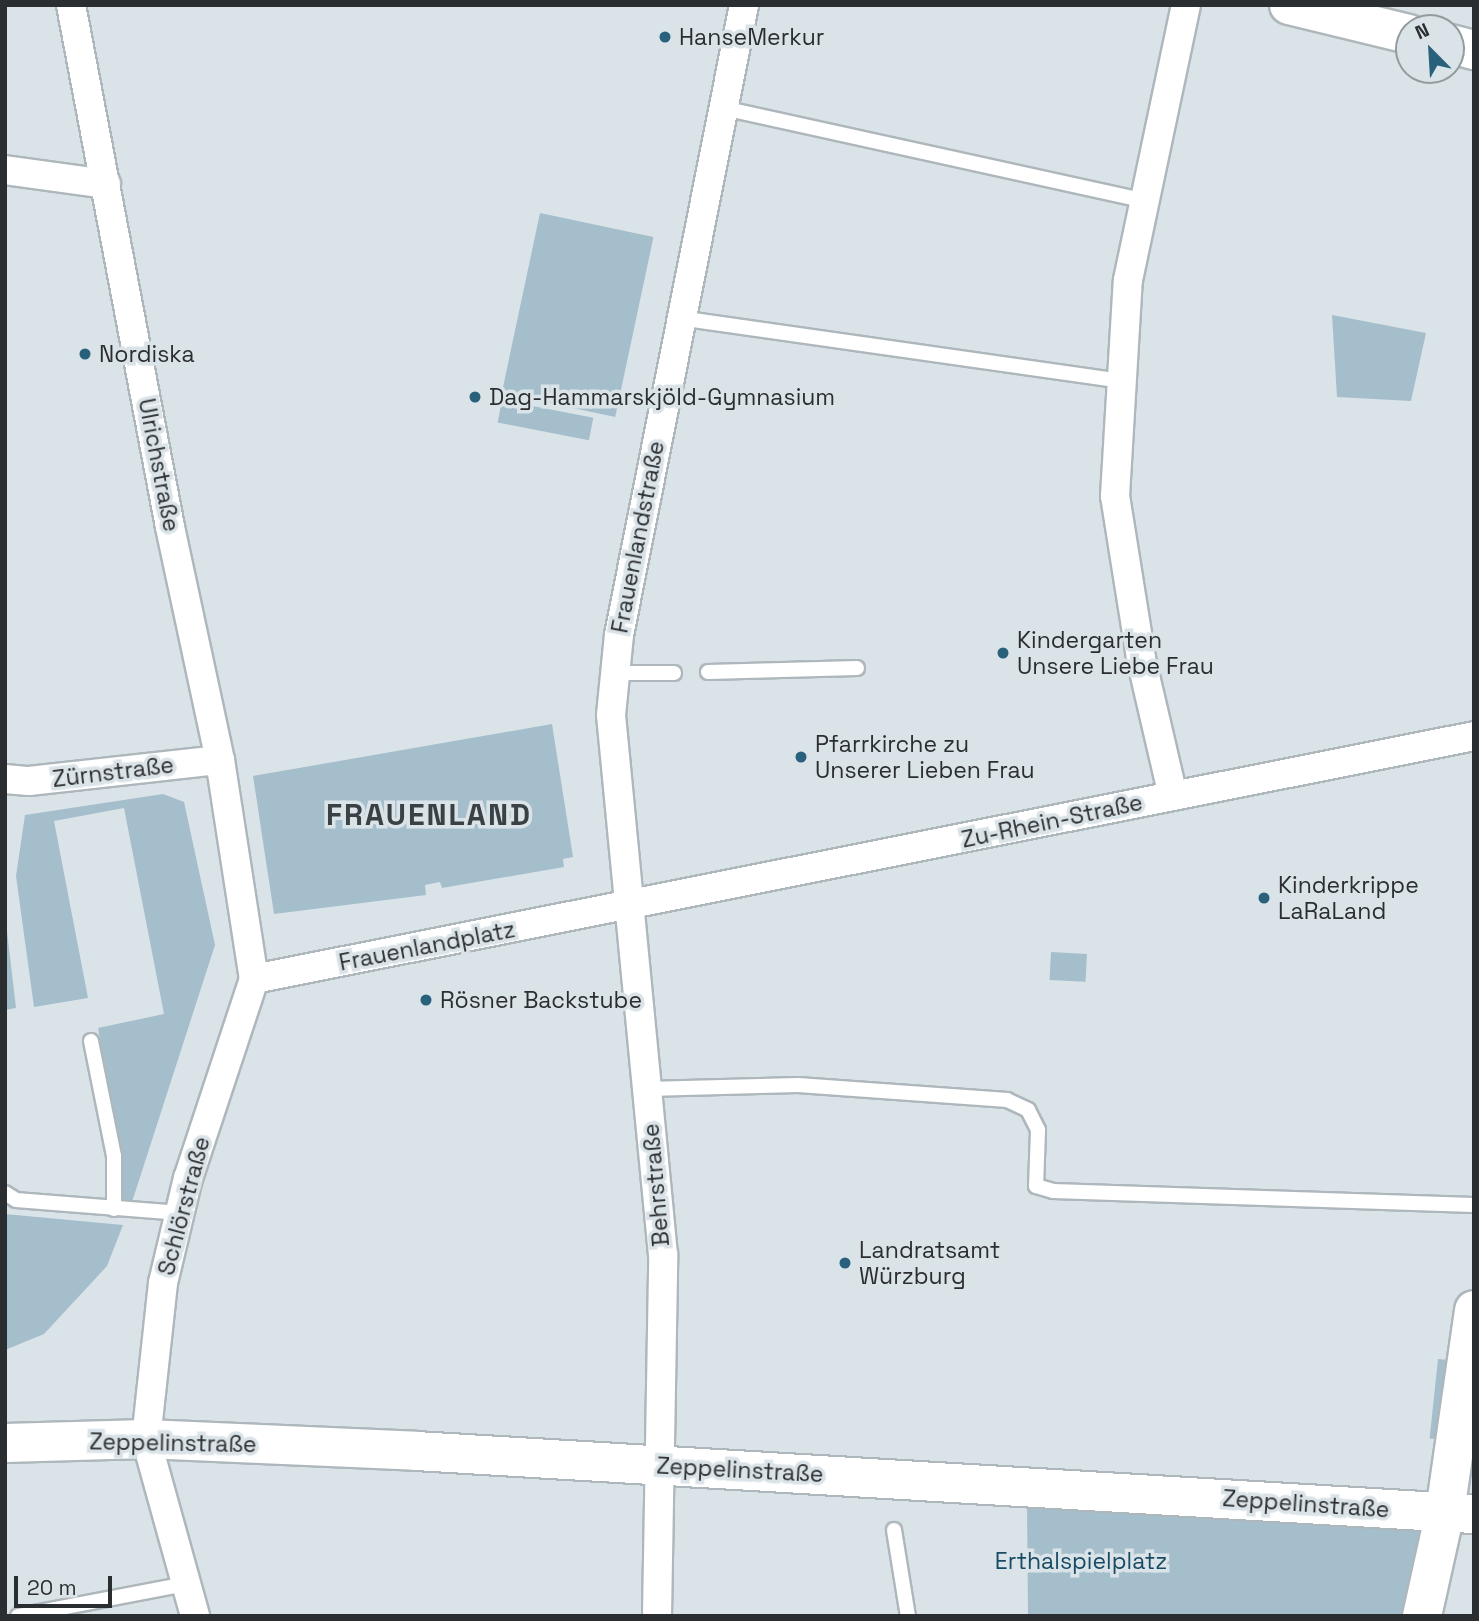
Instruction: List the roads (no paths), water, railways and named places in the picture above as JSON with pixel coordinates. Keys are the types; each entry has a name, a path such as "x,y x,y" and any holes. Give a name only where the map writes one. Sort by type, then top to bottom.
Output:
{"street":[{"name":"Ulrichstraße","path":"71,5 220,760"},
{"name":"Frauenlandstraße","path":"630,905 611,715 614,673 679,318 744,5"},
{"path":"1173,796 1141,657 1115,496 1128,279 1141,200 1186,5"},
{"path":"1289,5 1395,31"},
{"path":"5,170 106,184"},
{"name":"Zu-Rhein-Straße","path":"630,905 1474,736"},
{"path":"220,760 254,979"},
{"name":"Zürnstraße","path":"5,779 29,781 220,760"},
{"name":"Frauenlandplatz","path":"254,979 630,905"},
{"name":"Behrstraße","path":"630,905 663,1255 657,1616"},
{"name":"Schlörstraße","path":"146,1439 163,1283 180,1213 254,979"},
{"path":"1422,1616 1459,1513 1474,1310"},
{"path":"146,1439 195,1616"},
{"name":"Zeppelinstraße","path":"5,1443 146,1439 1459,1513"}],"lane":[{"path":"723,108 939,153 1141,200"},
{"path":"679,318 1120,381"},
{"path":"708,672 857,668"},
{"path":"614,673 674,673"},
{"path":"91,1041 114,1156 114,1209"},
{"path":"647,1089 798,1085 1007,1100 1028,1110 1038,1130 1036,1186 1053,1191 1474,1205"},
{"path":"5,1194 16,1200 180,1213"},
{"path":"894,1530 908,1616"},
{"path":"18,1616 186,1584"}],"place":[{"name":"HanseMerkur","path":"665,37"},
{"name":"Nordiska","path":"85,354"},
{"name":"Dag-Hammarskjöld-Gymnasium","path":"475,397"},
{"name":"Kindergarten Unsere Liebe Frau","path":"1003,653"},
{"name":"Pfarrkirche zu Unserer Lieben Frau","path":"801,757"},
{"name":"Kinderkrippe LaRaLand","path":"1264,898"},
{"name":"Rösner Backstube","path":"426,1000"},
{"name":"Landratsamt Würzburg","path":"845,1263"}],"district":[{"name":"FRAUENLAND","path":"429,815"}],"park label":[{"name":"Erthalspielplatz","path":"1081,1561"}]}
